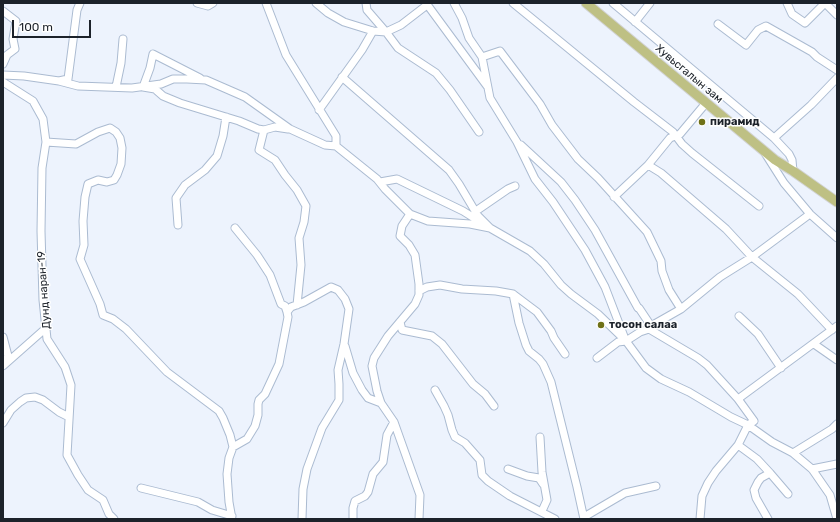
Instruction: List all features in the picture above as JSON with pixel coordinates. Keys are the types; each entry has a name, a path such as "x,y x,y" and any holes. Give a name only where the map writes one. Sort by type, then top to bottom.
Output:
{"main road":[{"name":"Хувьсгалын зам","path":"586,3 774,160 793,171 837,202"}],"street":[{"path":"59,81 68,79 77,10 80,3"},
{"path":"197,3 208,6 213,3"},
{"path":"266,3 286,55 336,136 336,146"},
{"path":"316,3 328,13 344,22 373,31 386,32 401,25 426,4 487,86"},
{"path":"366,3 367,10 398,48 436,73 450,90 479,132"},
{"path":"454,3 462,18 469,38 482,57 490,98 518,142 535,180 554,202 585,250 605,287 626,341"},
{"path":"513,3 673,132 682,144 692,153 759,206"},
{"path":"613,3 774,138 789,154 792,160 793,171"},
{"path":"635,22 650,3"},
{"path":"787,3 792,14 805,23 825,3 837,15"},
{"path":"3,11 16,21 13,39 15,49 7,55 3,64"},
{"path":"718,24 746,45 758,30 766,26 812,52 837,70"},
{"path":"319,110 362,50 373,31"},
{"path":"116,87 121,63 123,39"},
{"path":"482,57 500,51 540,104 552,125 578,159 647,232 661,261 662,271 669,290 680,309"},
{"path":"143,86 150,68 153,54 245,97 290,129 325,145 336,146 380,182 410,214 428,221 470,224 490,228"},
{"path":"3,75 24,76 59,81 78,86 132,88 161,84 178,79 206,80"},
{"path":"342,77 450,170 460,184 478,216 490,228"},
{"path":"774,138 811,105 837,78"},
{"name":"Дунд наран-19","path":"3,82 33,101 43,119 46,142 42,168 41,231 46,328 47,339 65,367 71,385 67,455 88,490 103,500 109,514 114,519"},
{"path":"143,86 155,89 163,96 180,103 264,130 275,127 290,129"},
{"path":"614,196 648,165 670,138 680,134 706,103"},
{"path":"178,225 176,198 185,185 205,170 217,156 225,130 226,117"},
{"path":"46,142 76,144 98,132 110,128 116,132 120,138 122,148 121,164 118,175 114,180 107,182 98,180 88,184 85,196 83,221 84,245 80,258 98,298 103,315 126,329 166,372 219,411 230,435 233,447 229,458 227,474 232,517 212,510 198,502 141,488"},
{"path":"264,130 259,150 275,160 297,190 306,206 300,238 301,265 297,305"},
{"path":"518,142 561,182 575,200 595,230 618,270 625,286 629,290 650,327 698,358 707,366 738,399 754,422 748,425 738,445 708,483 702,496 700,519"},
{"path":"764,152 784,183 810,214 837,238"},
{"path":"648,165 661,173 726,229 752,257 798,294 834,328 738,399"},
{"path":"380,182 397,179 463,211 530,251 571,294 598,314 626,341 646,368 661,379 689,392 731,417 748,425 772,442 793,453 812,469 830,495 837,519"},
{"path":"476,211 508,189 515,186"},
{"path":"410,214 402,226 400,236 409,245 415,255 419,295 415,304 374,358 372,366 376,391 381,403 394,422 420,495 419,519"},
{"path":"597,358 618,342 626,341 680,309 720,277 752,257 810,214"},
{"path":"233,447 247,439 255,426 258,415 259,400 265,394 279,364 288,317 285,306 281,304 270,275 257,255 235,228"},
{"path":"419,291 426,287 440,285 513,294 536,312 551,331 565,354"},
{"path":"287,312 291,307 331,287 338,290 345,299 349,309 344,344 338,370 339,400 322,428 307,469 303,494 302,519"},
{"path":"513,294 519,323 526,345 529,351 543,364 551,382 584,518 625,493 656,486"},
{"path":"739,316 758,334 781,368"},
{"path":"400,322 402,330 432,336 442,344 473,384 485,394 494,406"},
{"path":"3,365 46,328"},
{"path":"3,337 8,356 3,365"},
{"path":"344,344 352,373 362,390 368,398 381,403"},
{"path":"814,344 837,360"},
{"path":"435,390 448,415 455,437 465,443 480,460 482,475 510,496 542,511 555,519"},
{"path":"3,422 11,410 20,402 26,398 35,397 43,400 59,412 69,417"},
{"path":"353,519 353,508 355,501 365,496 368,492 373,474 383,462 387,435 394,422"},
{"path":"793,453 832,429 837,424"},
{"path":"540,436 542,472 547,500 542,511"},
{"path":"738,445 757,459 788,494"},
{"path":"812,469 837,464"},
{"path":"508,469 527,476 539,478 544,486"},
{"path":"768,519 756,498 754,490 761,478 770,473"}],"place":[{"name":"пирамид","path":"702,122"},
{"name":"тосон салаа","path":"601,325"}]}
